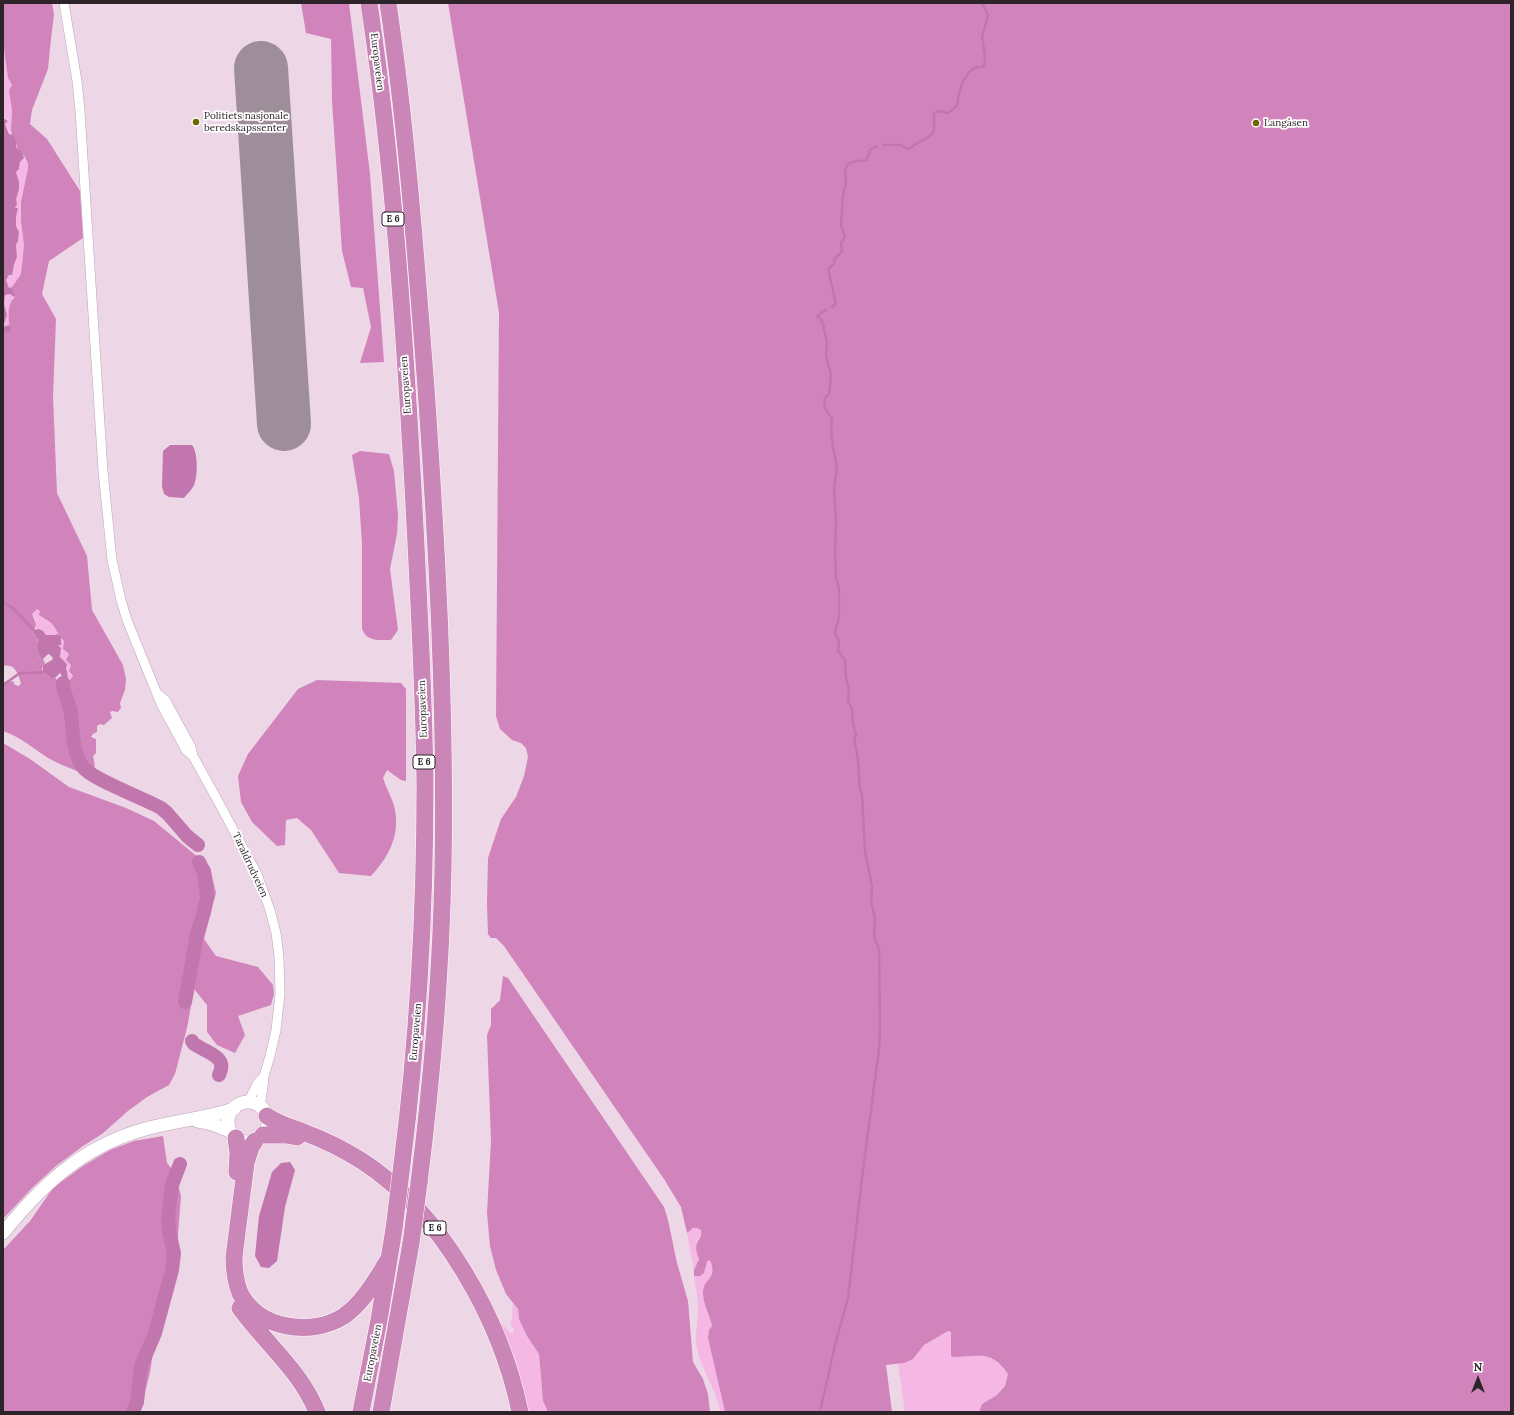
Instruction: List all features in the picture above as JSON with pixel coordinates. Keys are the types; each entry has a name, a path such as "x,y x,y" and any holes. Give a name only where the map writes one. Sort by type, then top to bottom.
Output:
{"highway":[{"name":"Europaveien","path":"361,1412 379,1320 394,1229 402,1164 416,1035 422,925 425,827 423,689 410,436 401,309 384,125 369,3"},
{"name":"Europaveien","path":"380,1412 390,1367 411,1243 419,1183 432,1071 439,967 443,872 443,738 437,567 421,323 406,146 388,3"},
{"name":"E 6","path":"258,1109 287,1128 322,1140 362,1161 408,1197 432,1224 456,1258 486,1313 505,1360 520,1412"},
{"path":"233,1135 238,1168 227,1257 227,1278 233,1298 245,1315 293,1370 310,1396 317,1412"},
{"name":"E 6","path":"389,1259 360,1301 342,1316 331,1321 308,1327 287,1326 268,1320 252,1310 237,1287 234,1257 246,1163 251,1147 259,1138 286,1135 304,1139 337,1153 369,1172 399,1196 414,1211 442,1246 476,1301 498,1350 516,1412"},
{"name":"E 6","path":"390,1367 393,1412"}],"main road":[{"path":"191,1120 212,1124 245,1142 259,1138 267,1126 258,1109 242,1103 234,1109 228,1119 233,1135"},
{"path":"3,1233 27,1204 60,1172 84,1156 108,1143 142,1130 234,1109"}],"street":[{"name":"Taraldrudveien","path":"64,3 77,81 80,111 103,471 112,560 127,620 158,694 166,701 183,739 186,750 193,756 257,874 270,910 276,933 280,968 279,1008 274,1039 264,1076 264,1087 258,1109"},
{"name":"Taraldrudveien","path":"258,1109 257,1084 264,1076"}],"shaded area":[{"path":"3,3 52,3 54,14 48,69 32,110 30,124 47,139 80,191 83,238 49,261 42,294 56,319 53,397 57,493 87,556 92,610 123,665 126,679 125,690 120,703 121,708 118,712 110,712 112,718 104,725 100,724 97,726 97,732 91,737 96,739 96,753 93,756 95,765 94,770 88,775 53,761 21,740 3,731 3,683 13,681 15,685 19,686 21,683 13,668 10,666 3,666 3,334 10,330 9,308 15,297 12,287 21,274 24,245 21,221 21,202 28,163 22,153 17,149 16,139 12,135 12,111 9,90 12,85 8,78 3,41","holes":["37,609 40,611 39,615 51,623 64,641 63,649 69,654 66,660 71,665 69,671 73,676 70,680 60,685 55,677 51,677 42,671 45,663 38,653 38,643 33,634 36,624 32,614"]},
{"path":"301,3 349,3 370,174 384,362 360,363 371,327 363,288 351,287 342,251 332,100 331,39 306,33"},
{"path":"448,3 1511,3 1511,1412 979,1412 982,1404 997,1395 1005,1386 1008,1374 996,1361 984,1356 951,1356 951,1332 948,1331 924,1345 913,1359 904,1363 886,1365 892,1412 725,1412 708,1338 709,1330 712,1326 703,1297 705,1284 712,1272 711,1262 709,1260 707,1262 704,1273 700,1276 694,1276 694,1270 699,1259 696,1248 701,1230 692,1228 687,1233 681,1207 664,1179 504,946 496,938 491,938 488,934 488,858 501,819 516,797 524,776 528,757 526,748 521,743 512,740 500,729 496,716 499,313"},
{"path":"3,41 8,78 12,84 9,90 12,111 12,135 5,124 8,121 3,117"},
{"path":"3,118 8,121 5,124 9,134 13,135 17,141 17,149 22,151 24,158 20,162 19,169 16,172 19,182 19,189 16,199 17,204 15,208 18,208 16,226 19,232 16,245 17,257 12,275 9,275 6,280 9,288 12,287 15,296 14,297 10,294 5,295 4,304 7,315 3,327"},
{"path":"24,158 28,163 28,168 21,202 21,221 24,245 21,274 12,287 9,288 6,280 8,276 11,276 17,257 16,245 19,231 16,226 18,208 15,208 19,186 16,172 20,167 20,162"},
{"path":"10,294 14,297 10,303 9,325 4,328 3,326 7,315 4,304 5,295"},
{"path":"9,325 11,328 10,331 3,334 3,327"},
{"path":"170,445 192,445 194,448 197,464 195,481 192,489 184,498 169,497 164,494 162,486 163,451"},
{"path":"360,451 389,454 394,471 398,515 397,534 390,569 398,630 391,640 378,640 370,638 362,629 362,544 359,498 352,455"},
{"path":"38,609 40,611 41,618 54,625 58,634 46,635 42,631 36,630 36,620 32,614"},
{"path":"39,629 46,635 58,634 61,637 61,645 58,645 61,648 60,657 67,664 66,669 68,679 70,681 62,683 62,676 60,673 56,677 52,678 43,672 43,665 53,658 49,654 42,660 38,653 38,640 33,633 34,630"},
{"path":"61,639 64,641 64,650 69,654 66,660 71,665 70,673 73,677 70,680 68,679 66,669 67,664 60,657 61,648 58,644 61,645"},
{"path":"317,680 401,683 406,689 406,781 401,780 387,770 383,778 394,806 396,829 391,846 383,862 371,876 339,873 311,830 297,818 286,820 285,845 277,846 252,822 241,802 238,776 248,754 298,689"},
{"path":"3,743 30,759 69,787 126,808 154,821 210,867 216,893 204,939 216,956 258,967 273,985 274,994 271,1005 238,1016 245,1035 235,1053 217,1045 207,1032 207,1005 194,989 187,1028 175,1074 169,1085 147,1097 128,1111 102,1134 56,1166 33,1187 3,1219"},
{"path":"503,976 508,978 664,1207 677,1263 688,1301 693,1362 703,1379 708,1394 710,1412 548,1412 543,1401 539,1354 527,1336 519,1319 518,1309 506,1294 496,1270 490,1246 487,1213 491,1141 487,1035 491,1025 491,1009 500,1000"},
{"path":"163,1136 167,1163 175,1173 181,1196 176,1260 168,1301 154,1346 150,1372 140,1412 3,1412 3,1250 30,1221 53,1188 83,1166 110,1150 134,1141"},
{"path":"290,1162 295,1170 285,1207 277,1261 269,1268 261,1267 255,1256 259,1216 272,1172 281,1163"},
{"path":"692,1228 701,1230 696,1246 699,1258 694,1270 687,1233"},
{"path":"709,1260 712,1264 713,1272 704,1286 703,1295 704,1304 712,1326 709,1330 708,1338 725,1412 720,1412 715,1395 699,1357 696,1344 698,1308 694,1276 700,1276"},
{"path":"513,1303 518,1309 519,1319 527,1336 539,1354 543,1401 548,1412 524,1412 498,1320 511,1333 514,1332 514,1329 510,1324 512,1319"},
{"path":"948,1331 951,1332 951,1355 977,1355 996,1361 1008,1374 1005,1386 997,1395 982,1404 979,1412 905,1412 898,1364 913,1359 924,1345"}],"waterway":[{"path":"883,145 901,145 907,149 911,148 927,138 933,132 934,113 939,111 948,113 957,106 960,91 966,76 974,68 983,67 985,62 982,37 988,15 982,3"},
{"path":"832,307 836,303 828,269 834,264 835,258 842,252 841,243 845,236 841,226 843,196 846,183 845,170 848,164 852,162 867,160 870,150 877,146"},
{"path":"820,1412 835,1345 848,1298 879,1049 880,1026 879,949 874,936 875,918 871,901 872,887 865,851 862,795 854,740 856,735 853,724 852,708 848,701 849,689 846,678 845,660 838,651 839,641 835,633 839,617 839,589 836,577 835,553 836,520 834,488 837,467 831,429 832,419 824,404 825,398 829,394 831,375 826,355 827,342 823,324 821,319 817,316 826,310"},
{"path":"3,602 13,608 34,630"},
{"path":"3,685 20,673 43,672"},
{"path":"63,683 71,713 76,754 82,766 95,777 161,808 187,836 198,845"},
{"path":"185,1002 197,934 207,897 204,872 199,862"},
{"path":"192,1041 195,1045 218,1058 221,1065 219,1075"},
{"path":"133,1412 137,1402 141,1366 155,1333 172,1270 174,1253 169,1231 168,1217 172,1185 180,1164"}],"runway":[{"path":"261,68 284,424"}],"place":[{"name":"Politiets nasjonale beredskapssenter","path":"196,122"},
{"name":"Langåsen","path":"1256,123"}]}
